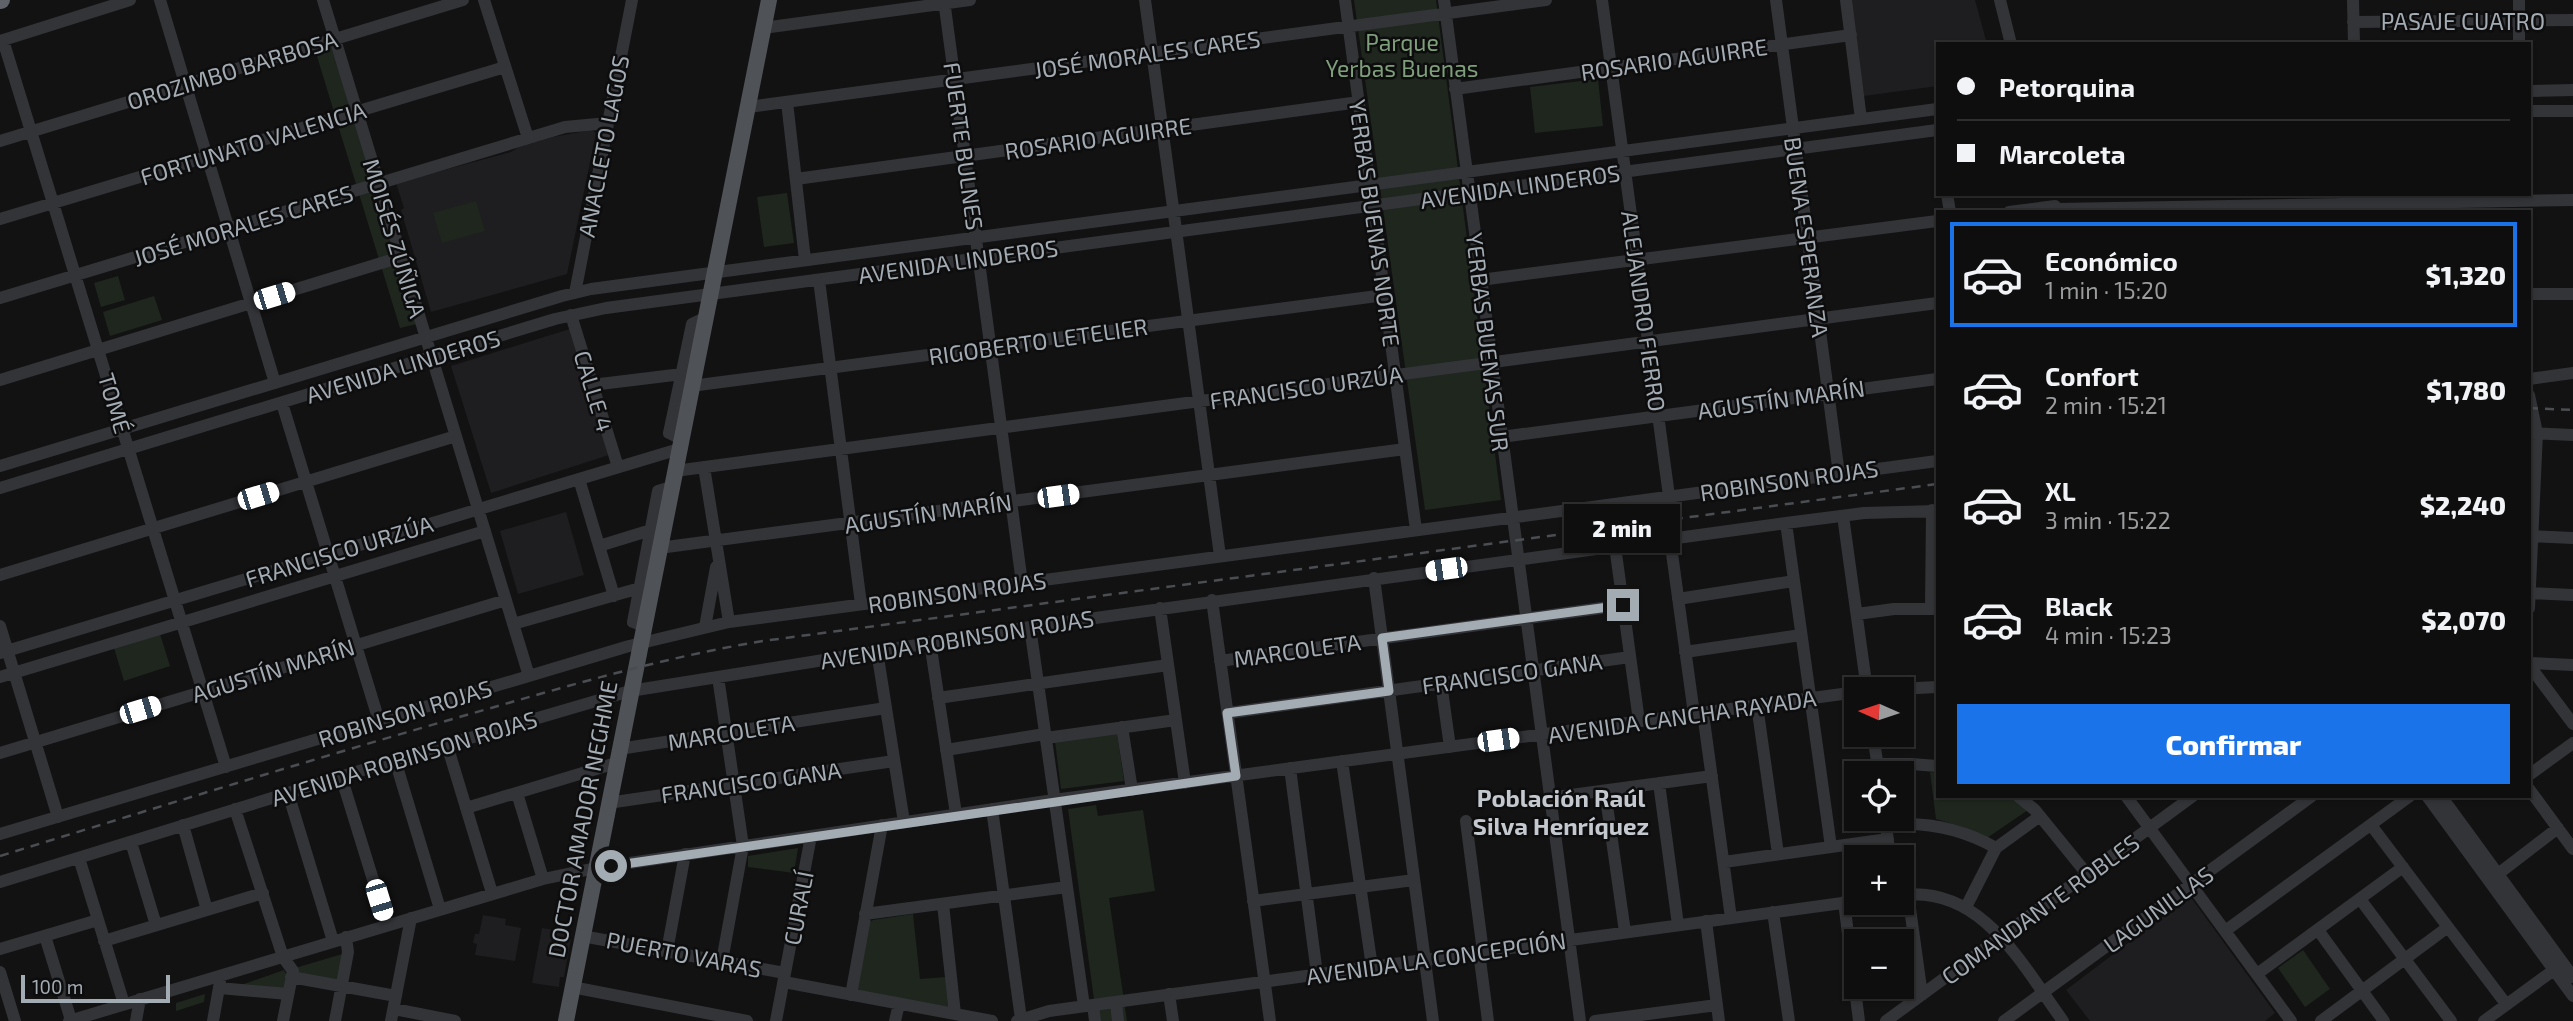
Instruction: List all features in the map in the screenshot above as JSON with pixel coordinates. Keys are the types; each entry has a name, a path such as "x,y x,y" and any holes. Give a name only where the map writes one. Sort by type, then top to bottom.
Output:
{"main road":[{"name":"DOCTOR AMADOR NEGHME","path":"566,1021 680,444 687,380 705,318 769,0"}],"street":[{"path":"2,40 131,0"},
{"path":"160,0 275,383"},
{"name":"MOISÉS ZÚÑIGA","path":"323,0 529,676"},
{"name":"OROZIMBO BARBOSA","path":"0,141 463,0"},
{"path":"484,0 528,138"},
{"name":"ANACLETO LAGOS","path":"575,293 632,0"},
{"path":"764,28 970,0"},
{"path":"1145,0 1220,556"},
{"name":"YERBAS BUENAS NORTE","path":"1345,0 1416,530"},
{"name":"YERBAS BUENAS SUR","path":"1444,0 1580,1021"},
{"name":"JOSÉ MORALES CARES","path":"748,107 1546,0"},
{"name":"ALEJANDRO FIERRO","path":"1602,0 1669,496"},
{"name":"BUENA ESPERANZA","path":"1776,0 1839,474"},
{"path":"1846,0 1861,119"},
{"path":"2000,0 2010,42"},
{"path":"2353,0 2354,42"},
{"path":"2519,0 2519,42"},
{"name":"FUERTE BULNES","path":"944,2 1022,583"},
{"name":"PASAJE CUATRO","path":"2353,22 2573,20"},
{"name":"ROSARIO AGUIRRE","path":"1455,89 1851,35"},
{"name":"TOMÉ","path":"2,40 226,767"},
{"name":"FORTUNATO VALENCIA","path":"0,219 505,67"},
{"path":"2531,91 2573,90"},
{"path":"787,102 806,260"},
{"name":"ROSARIO AGUIRRE","path":"796,178 1359,102"},
{"name":"AVENIDA LINDEROS","path":"0,466 575,293 715,271 1936,109"},
{"path":"2531,111 2573,111"},
{"name":"JOSÉ MORALES CARES","path":"0,299 565,127 608,123"},
{"name":"AVENIDA LINDEROS","path":"0,488 571,315 606,307 1936,130"},
{"path":"2022,210 2055,205 2361,203 2439,207 2573,200"},
{"path":"1480,280 1936,221"},
{"path":"0,380 401,257"},
{"path":"819,279 861,604"},
{"path":"2531,294 2573,294"},
{"name":"RIGOBERTO LETELIER","path":"592,385 831,368 1385,295"},
{"name":"FRANCISCO URZÚA","path":"673,479 704,467 1936,303"},
{"name":"CALLE 4","path":"571,315 618,467"},
{"path":"2531,379 2573,373"},
{"name":"AGUSTÍN MARÍN","path":"1501,437 1936,379"},
{"path":"282,403 379,721"},
{"path":"2531,414 2531,493"},
{"path":"2533,433 2573,435"},
{"path":"0,575 456,436"},
{"name":"FRANCISCO URZÚA","path":"4,652 618,467 680,444"},
{"name":"AGUSTÍN MARÍN","path":"659,548 1405,449"},
{"name":"ROBINSON ROJAS","path":"0,834 640,643 729,622 1936,461"},
{"path":"704,467 729,622"},
{"path":"579,479 614,596"},
{"name":"DOCTOR AMADOR NEGHME","path":"643,626 633,622 658,491 673,479"},
{"path":"1857,614 1894,609 1934,609 1935,510"},
{"name":"AVENIDA ROBINSON ROJAS","path":"0,882 341,776 630,691 1212,600 1786,523 1935,510"},
{"path":"1843,516 1865,677"},
{"path":"1786,523 1830,847"},
{"path":"599,546 651,530"},
{"name":"FRANCISCO URZÚA","path":"0,677 485,531"},
{"path":"2531,536 2573,538"},
{"path":"1670,539 1685,652 1712,776 1731,918"},
{"path":"1615,546 1639,721"},
{"path":"705,627 718,556"},
{"path":"1374,578 1433,1021"},
{"path":"1678,599 1794,581"},
{"path":"513,624 640,588"},
{"path":"2531,593 2573,595"},
{"name":"AGUSTÍN MARÍN","path":"0,753 506,600"},
{"path":"1212,600 1270,1021"},
{"name":"MARCOLETA","path":"1220,661 1623,605"},
{"path":"1160,608 1185,782"},
{"path":"0,626 4,652 14,672 58,817"},
{"path":"1030,627 1067,887 1088,1005 1095,1021"},
{"path":"1685,652 1801,635"},
{"path":"930,642 956,814"},
{"path":"877,652 904,822"},
{"name":"FRANCISCO GANA","path":"1227,713 1630,657"},
{"path":"2531,664 2573,665"},
{"path":"938,698 1168,666"},
{"path":"2531,667 2573,724"},
{"path":"718,677 743,846 722,961"},
{"path":"1441,683 1450,747"},
{"path":"1914,688 1936,687"},
{"name":"AVENIDA CANCHA RAYADA","path":"70,1021 140,999 220,981 333,941 543,878 596,868 1055,800 1844,694"},
{"path":"1757,705 1778,854"},
{"name":"MARCOLETA","path":"466,808 517,793 617,756 726,733 886,708"},
{"path":"946,750 1176,720"},
{"path":"1122,727 1132,790"},
{"path":"2531,774 2573,743"},
{"path":"447,745 492,894"},
{"path":"395,760 440,909"},
{"name":"FRANCISCO GANA","path":"608,803 894,761"},
{"path":"1342,761 1372,967"},
{"path":"1914,764 1936,766"},
{"path":"1290,768 1317,974"},
{"path":"341,776 387,925"},
{"path":"1549,799 1712,776"},
{"path":"1659,783 1678,925"},
{"path":"1605,791 1625,932"},
{"path":"2531,792 2572,845"},
{"path":"288,793 333,941"},
{"path":"517,793 543,878"},
{"path":"2020,798 2040,817 2087,874"},
{"path":"2128,798 2287,1019"},
{"name":"COMANDANTE ROBLES","path":"1886,1021 2190,798"},
{"name":"LAGUNILLAS","path":"2004,1021 2309,798"},
{"path":"2225,931 2407,798"},
{"path":"2428,798 2573,996"},
{"path":"2442,798 2573,977"},
{"path":"235,809 283,957 293,971 283,1021"},
{"path":"992,809 1019,1020"},
{"path":"1966,907 1996,848 2040,817"},
{"path":"1466,821 1488,1021"},
{"path":"1914,823 1947,827 1996,848"},
{"path":"183,825 207,910"},
{"path":"851,995 882,825"},
{"path":"2371,825 2506,1004"},
{"path":"2498,874 2558,828"},
{"path":"1887,831 1889,845"},
{"name":"CURALÍ","path":"776,1021 811,836"},
{"path":"1724,862 1888,839"},
{"path":"131,842 156,925"},
{"path":"667,951 685,854"},
{"path":"79,858 124,1004"},
{"path":"2257,975 2403,867"},
{"path":"1253,901 1414,880"},
{"path":"865,914 1067,887"},
{"path":"104,941 263,893"},
{"path":"1914,894 1934,895 1966,907 1982,917 2001,936 2063,1021"},
{"path":"2360,899 2451,1021"},
{"name":"AVENIDA LA CONCEPCIÓN","path":"1019,1020 1049,1011 1088,1005 1844,902"},
{"path":"943,904 955,1014"},
{"path":"1773,912 1789,1021"},
{"path":"1851,915 1859,1021"},
{"path":"1909,915 1922,995"},
{"path":"394,1009 411,918"},
{"path":"0,949 98,920"},
{"path":"1706,921 1719,1021"},
{"path":"2321,1021 2448,927"},
{"path":"2318,930 2384,1021"},
{"path":"45,936 70,1021"},
{"name":"PUERTO VARAS","path":"582,936 722,961 851,995 992,1021"},
{"path":"335,1021 348,952 346,937"},
{"path":"2484,1021 2554,970"},
{"path":"0,972 15,1021"},
{"path":"292,977 341,987 394,1009 455,1021"},
{"path":"213,1021 220,981 288,994"},
{"path":"572,987 747,1021"},
{"path":"1169,994 1173,1021"},
{"path":"136,1021 140,999"},
{"path":"1116,1002 1118,1021"},
{"path":"895,1021 899,1004"},
{"path":"1595,1021 1717,1005"}],"shaded area":[{"path":"1851,0 1975,0 1986,42 1936,42 1936,86 1864,96"},
{"path":"592,130 596,133 567,274 431,312 401,210 404,208 396,183 511,152 553,137"},
{"path":"573,328 612,454 491,493 451,366"},
{"path":"566,512 584,575 518,594 500,531"},
{"path":"2190,896 2275,1013 2265,1021 2090,1021 2066,990"},
{"path":"483,915 506,919 505,925 521,928 515,961 475,955 477,944 473,943 475,934 479,934"},
{"path":"542,928 572,933 564,977 560,977 559,987 532,983"}],"green space":[{"name":"Parque Yerbas Buenas","path":"1354,0 1436,0 1501,500 1425,510"},
{"path":"331,47 417,324 400,328 316,53"},
{"path":"1598,79 1603,126 1535,133 1530,87"},
{"path":"787,193 794,243 764,247 757,197"},
{"path":"476,201 485,231 442,243 433,213"},
{"path":"118,276 125,300 101,307 94,283"},
{"path":"154,296 162,320 110,336 103,312"},
{"path":"160,634 170,666 124,681 114,648"},
{"path":"1117,733 1124,781 1061,789 1055,741"},
{"path":"1930,772 1936,773 1936,798 2013,798 2028,810 1987,838 1936,819"},
{"path":"1096,805 1098,816 1143,810 1155,891 1109,898 1127,1021 1097,1021 1068,809"},
{"path":"798,848 794,873 748,867 748,856"},
{"path":"913,914 920,979 946,977 950,1007 855,991 867,924 873,920"},
{"path":"2303,950 2330,989 2305,1007 2278,968"},
{"path":"346,953 342,983 294,976 295,968"},
{"path":"284,970 284,991 241,985"},
{"path":"205,994 204,1002 176,1011 176,1003"}],"railway":[{"path":"2531,408 2573,410"},
{"path":"0,856 456,718 609,675 724,648 1936,484"}],"district":[{"name":"Población Raúl Silva Henríquez","path":"1561,811"}],"route":[{"path":"611,866 1236,776 1227,713 1389,691 1382,638 1623,605"}]}
